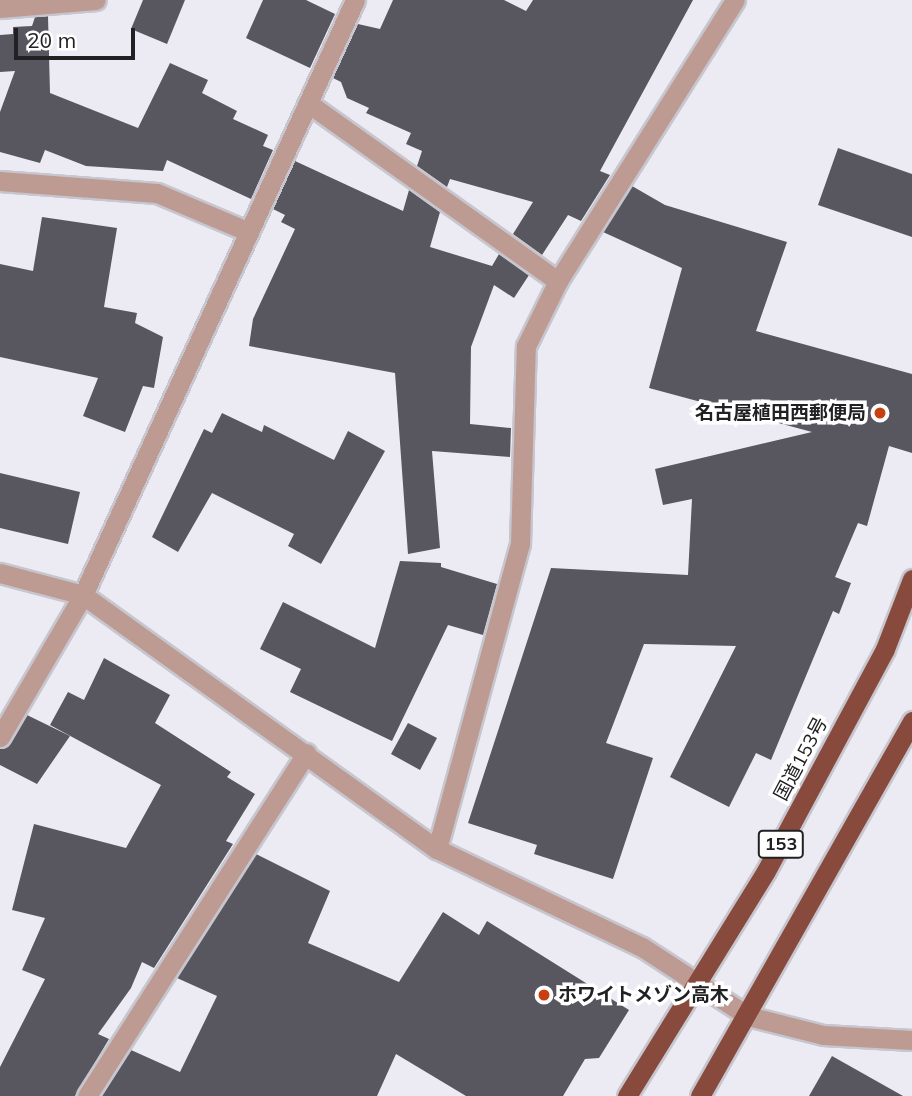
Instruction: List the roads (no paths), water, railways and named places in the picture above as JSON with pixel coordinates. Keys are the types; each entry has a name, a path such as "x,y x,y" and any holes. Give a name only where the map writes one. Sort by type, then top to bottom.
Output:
{"highway":[{"name":"国道153号","path":"627,1096 766,871 878,662 912,579"},
{"name":"153","path":"700,1096 748,1016 912,721"}],"street":[{"path":"0,8 96,0"},
{"path":"0,737 83,595 355,0"},
{"path":"437,849 520,544 526,346 558,282 735,0"},
{"path":"308,103 558,282"},
{"path":"0,181 157,193 249,232"},
{"path":"0,573 83,595 437,849 642,947 748,1016 823,1035 912,1040"},
{"path":"87,1096 306,753"}],"place":[{"name":"名古屋植田西郵便局","path":"880,413"},
{"name":"ホワイトメゾン高木","path":"544,995"}]}
